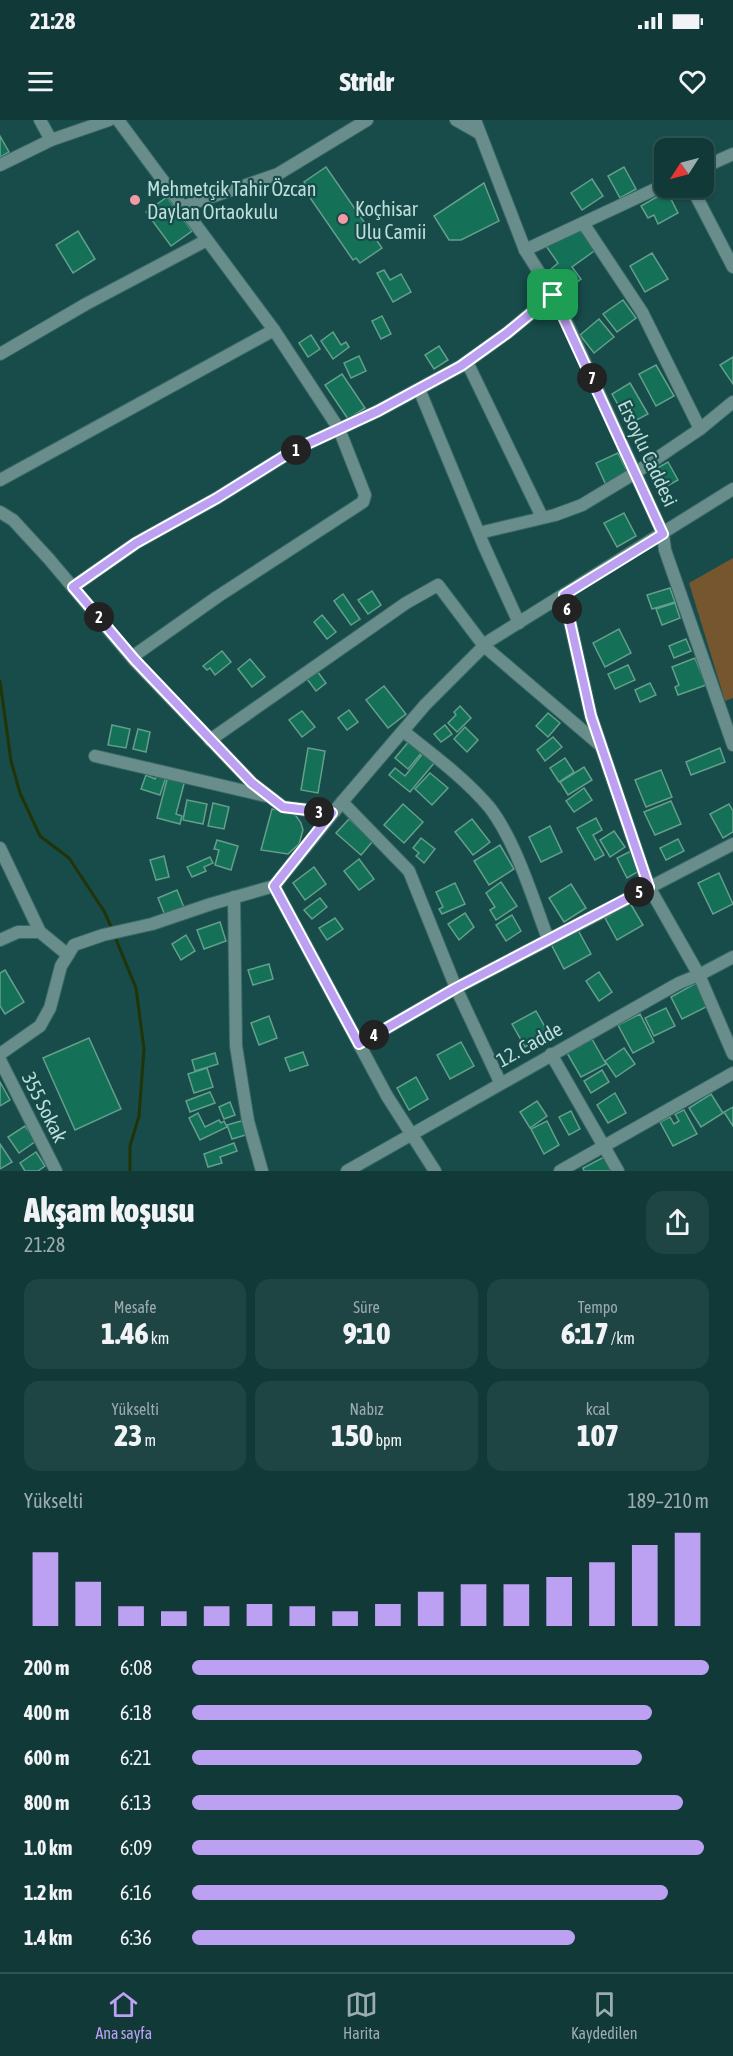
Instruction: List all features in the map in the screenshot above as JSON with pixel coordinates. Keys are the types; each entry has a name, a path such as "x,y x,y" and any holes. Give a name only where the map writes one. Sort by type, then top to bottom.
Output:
{"street":[{"path":"40,120 51,140"},
{"path":"118,120 274,330 339,429 365,495 363,502 217,597 132,657"},
{"path":"182,207 278,174 367,120"},
{"path":"456,120 478,133"},
{"name":"Ersoylu Caddesi","path":"475,120 478,133 525,250 553,295 663,534 665,550 733,746"},
{"path":"0,165 51,140 103,121"},
{"path":"714,163 733,154"},
{"path":"525,250 654,190"},
{"path":"697,198 733,267"},
{"path":"584,223 642,312 700,429"},
{"path":"0,354 86,304 207,240"},
{"path":"73,587 136,543 217,498 294,450 419,389 467,362 553,295"},
{"path":"0,480 274,330"},
{"path":"467,362 542,518"},
{"path":"419,389 519,623"},
{"path":"479,533 542,518 582,505 700,429 733,402"},
{"path":"0,1054 40,1026 50,1008 62,966 74,945 152,924 274,886 332,813 403,731 484,646 733,489"},
{"path":"0,513 13,520 132,657 252,783 283,807 332,813"},
{"path":"210,740 405,603 438,585 484,646 601,746"},
{"path":"564,595 591,716 649,887 699,975 733,1054"},
{"path":"403,731 443,763 490,809 517,858 548,939"},
{"path":"95,756 270,797"},
{"path":"342,801 409,871 456,988 501,1082"},
{"path":"359,1044 456,988 733,844"},
{"path":"0,848 40,932 68,955"},
{"path":"274,886 387,1096 435,1171"},
{"path":"234,897 236,1046 248,1121 262,1171"},
{"path":"0,940 18,932 40,932"},
{"name":"12. Cadde","path":"347,1171 679,983 733,957"},
{"path":"551,1054 618,1171"},
{"name":"355 Sokak","path":"0,1060 56,1171"},
{"path":"560,1171 733,1073"}],"shaded area":[{"path":"733,558 733,698 725,701 689,583"}],"building":[{"path":"0,136 9,152 0,157"},
{"name":"Koçhisar Ulu Camii","path":"326,167 382,248 360,263 356,258 353,260 304,189 307,187 304,182"},
{"path":"624,167 636,189 620,198 608,176"},
{"path":"592,179 603,196 582,210 571,193"},
{"path":"484,183 499,221 461,240 449,240 434,216"},
{"path":"167,197 192,231 171,246 146,212"},
{"path":"655,198 670,198 678,213 658,224 654,215 648,218 641,206"},
{"path":"579,229 597,249 572,267 581,279 566,290 551,269 558,263 544,243"},
{"path":"78,231 95,259 73,273 56,245"},
{"path":"652,253 668,279 645,292 630,266"},
{"path":"384,270 390,280 401,274 411,292 393,302 377,273"},
{"path":"623,300 636,318 617,332 603,314"},
{"path":"382,316 391,334 381,339 372,321"},
{"path":"599,319 614,337 594,353 580,335"},
{"path":"333,332 341,345 346,342 349,347 333,359 321,341"},
{"path":"311,335 320,349 308,357 299,343"},
{"path":"439,346 448,360 434,369 425,355"},
{"path":"359,356 366,371 351,378 344,363"},
{"path":"733,357 733,384 720,365"},
{"path":"656,365 674,396 656,406 639,374"},
{"path":"342,374 365,408 348,419 325,385"},
{"path":"630,383 648,414 629,424 612,394"},
{"path":"618,453 629,475 606,485 596,463"},
{"path":"668,462 678,480 662,489 652,471"},
{"path":"624,513 636,536 617,547 604,523"},
{"path":"670,588 675,602 652,609 647,595"},
{"path":"372,591 381,605 368,614 358,600"},
{"path":"343,594 360,619 351,625 334,601"},
{"path":"675,603 680,618 662,625 656,609"},
{"path":"322,615 336,632 327,639 314,622"},
{"path":"619,629 631,653 605,667 593,643"},
{"path":"686,639 691,651 674,658 669,646"},
{"path":"222,651 231,662 215,675 210,668 207,670 203,666"},
{"path":"695,658 706,685 678,695 675,687 679,685 672,667"},
{"path":"250,659 265,677 252,687 238,669"},
{"path":"628,665 635,680 615,689 608,674"},
{"path":"317,671 326,683 316,691 307,679"},
{"path":"650,683 656,695 640,702 635,690"},
{"path":"384,686 406,714 388,728 366,700"},
{"path":"460,706 471,718 457,732 448,723 456,715 454,712"},
{"path":"349,710 358,722 347,730 338,718"},
{"path":"302,711 315,727 302,737 289,720"},
{"path":"548,713 560,723 548,737 536,726"},
{"path":"112,725 130,729 126,748 108,745"},
{"path":"445,725 452,734 441,742 434,734"},
{"path":"465,727 478,740 467,752 454,739"},
{"path":"138,729 150,732 146,752 133,749"},
{"path":"553,737 562,747 545,761 537,750"},
{"path":"410,740 423,751 408,769 395,758"},
{"path":"308,748 325,751 318,793 301,790"},
{"path":"720,748 725,762 691,775 686,762"},
{"path":"424,752 435,762 410,792 389,775 395,768 405,776"},
{"path":"565,758 574,772 559,782 550,768"},
{"path":"584,767 592,780 568,795 560,782"},
{"path":"661,770 672,797 646,807 635,780"},
{"path":"430,773 448,788 432,805 415,789"},
{"path":"157,774 166,777 160,795 141,789 146,775 155,779"},
{"path":"168,776 185,780 176,814 182,816 180,824 157,818"},
{"path":"584,788 592,800 574,812 566,801"},
{"path":"187,800 207,804 203,824 183,820"},
{"path":"671,801 681,824 655,835 644,812"},
{"path":"213,803 229,807 224,829 208,826"},
{"path":"403,804 423,822 404,843 384,825"},
{"path":"729,804 733,811 733,832 723,838 710,814"},
{"path":"272,809 294,813 301,823 303,830 299,844 288,854 261,850"},
{"path":"596,818 602,830 593,835 604,855 595,860 577,828"},
{"path":"349,819 373,841 361,855 336,833"},
{"path":"472,819 490,842 473,855 455,832"},
{"path":"550,826 562,852 541,862 529,837"},
{"path":"614,831 625,847 610,857 600,840"},
{"path":"421,838 435,849 424,863 416,856 419,853 413,848"},
{"path":"678,839 684,851 666,860 660,848"},
{"path":"217,840 238,846 231,870 215,865 219,850 214,849"},
{"path":"500,845 514,869 489,885 474,861"},
{"path":"631,851 641,870 627,878 617,858"},
{"path":"164,856 169,877 156,880 150,860"},
{"path":"210,857 213,863 204,867 206,871 192,877 187,867"},
{"path":"359,859 374,879 359,890 344,871"},
{"path":"314,867 326,884 305,900 293,883"},
{"path":"719,873 733,904 713,914 698,883"},
{"path":"501,882 517,906 496,920 490,910 495,907 486,893"},
{"path":"455,883 465,904 442,914 439,909 443,907 436,892"},
{"path":"571,884 586,908 564,922 549,898"},
{"path":"177,890 185,910 166,918 158,898"},
{"path":"320,898 327,907 312,919 304,910"},
{"path":"630,903 643,925 617,940 605,918"},
{"path":"465,913 474,927 459,940 448,924"},
{"path":"512,915 521,931 506,941 496,925"},
{"path":"335,918 343,929 327,940 319,928"},
{"path":"220,922 226,941 204,949 197,930"},
{"path":"578,930 591,954 564,969 551,944"},
{"path":"186,935 195,951 181,960 172,944"},
{"path":"269,964 273,979 253,985 248,970"},
{"path":"5,970 24,1002 5,1014 0,1006 0,973"},
{"path":"599,972 612,992 599,1001 586,981"},
{"path":"696,983 708,1006 682,1019 671,997"},
{"path":"666,1008 675,1026 654,1036 645,1018"},
{"path":"536,1011 549,1034 525,1047 512,1024"},
{"path":"640,1014 654,1042 633,1053 618,1025"},
{"path":"269,1016 277,1038 259,1045 251,1023"},
{"path":"89,1038 121,1109 75,1130 43,1058"},
{"path":"592,1039 606,1064 581,1077 567,1053"},
{"path":"461,1042 474,1066 450,1079 437,1055"},
{"path":"624,1048 635,1064 616,1077 605,1061"},
{"path":"303,1052 308,1065 290,1071 285,1058"},
{"path":"215,1053 218,1064 195,1071 192,1060"},
{"path":"207,1068 213,1087 194,1093 188,1074"},
{"path":"602,1070 609,1082 591,1093 584,1081"},
{"path":"416,1077 428,1099 409,1110 397,1088"},
{"path":"0,1082 10,1100 0,1106"},
{"path":"210,1092 215,1103 190,1112 186,1101"},
{"path":"615,1093 626,1113 608,1123 597,1105"},
{"path":"711,1094 723,1113 701,1127 689,1108"},
{"path":"537,1101 547,1116 530,1128 520,1112"},
{"path":"230,1102 235,1115 224,1119 219,1107"},
{"path":"733,1107 733,1126 724,1112"},
{"path":"684,1110 697,1134 673,1146 660,1122 670,1117 674,1124 679,1121 675,1114"},
{"path":"571,1111 580,1129 569,1135 559,1117"},
{"path":"198,1113 205,1127 219,1120 221,1123 224,1121 227,1127 200,1140 189,1118"},
{"path":"245,1120 249,1134 232,1139 227,1125"},
{"path":"547,1121 559,1145 544,1154 531,1129"},
{"path":"25,1126 36,1141 19,1153 8,1137"},
{"path":"234,1143 237,1151 220,1157 222,1163 208,1167 204,1154"},
{"path":"0,1144 12,1162 0,1169"},
{"path":"36,1152 45,1166 38,1171 25,1171 20,1163"},
{"path":"604,1157 611,1171 584,1171 583,1168"}],"waterway":[{"path":"0,681 11,761 20,793 40,836 69,858 104,911 113,931"},
{"path":"115,937 136,988 144,1049 139,1116 130,1146 130,1171"}],"place":[{"name":"Mehmetçik Tahir Özcan Daylan Ortaokulu","path":"135,200"},
{"name":"Koçhisar Ulu Camii","path":"343,219"}],"route":[{"path":"553,295 663,534 564,595 591,716 649,887 456,988 359,1044 274,886 332,813 283,807 252,783 135,660 73,587 136,543 217,498 294,450 378,411 461,366 507,333 553,295"}]}
